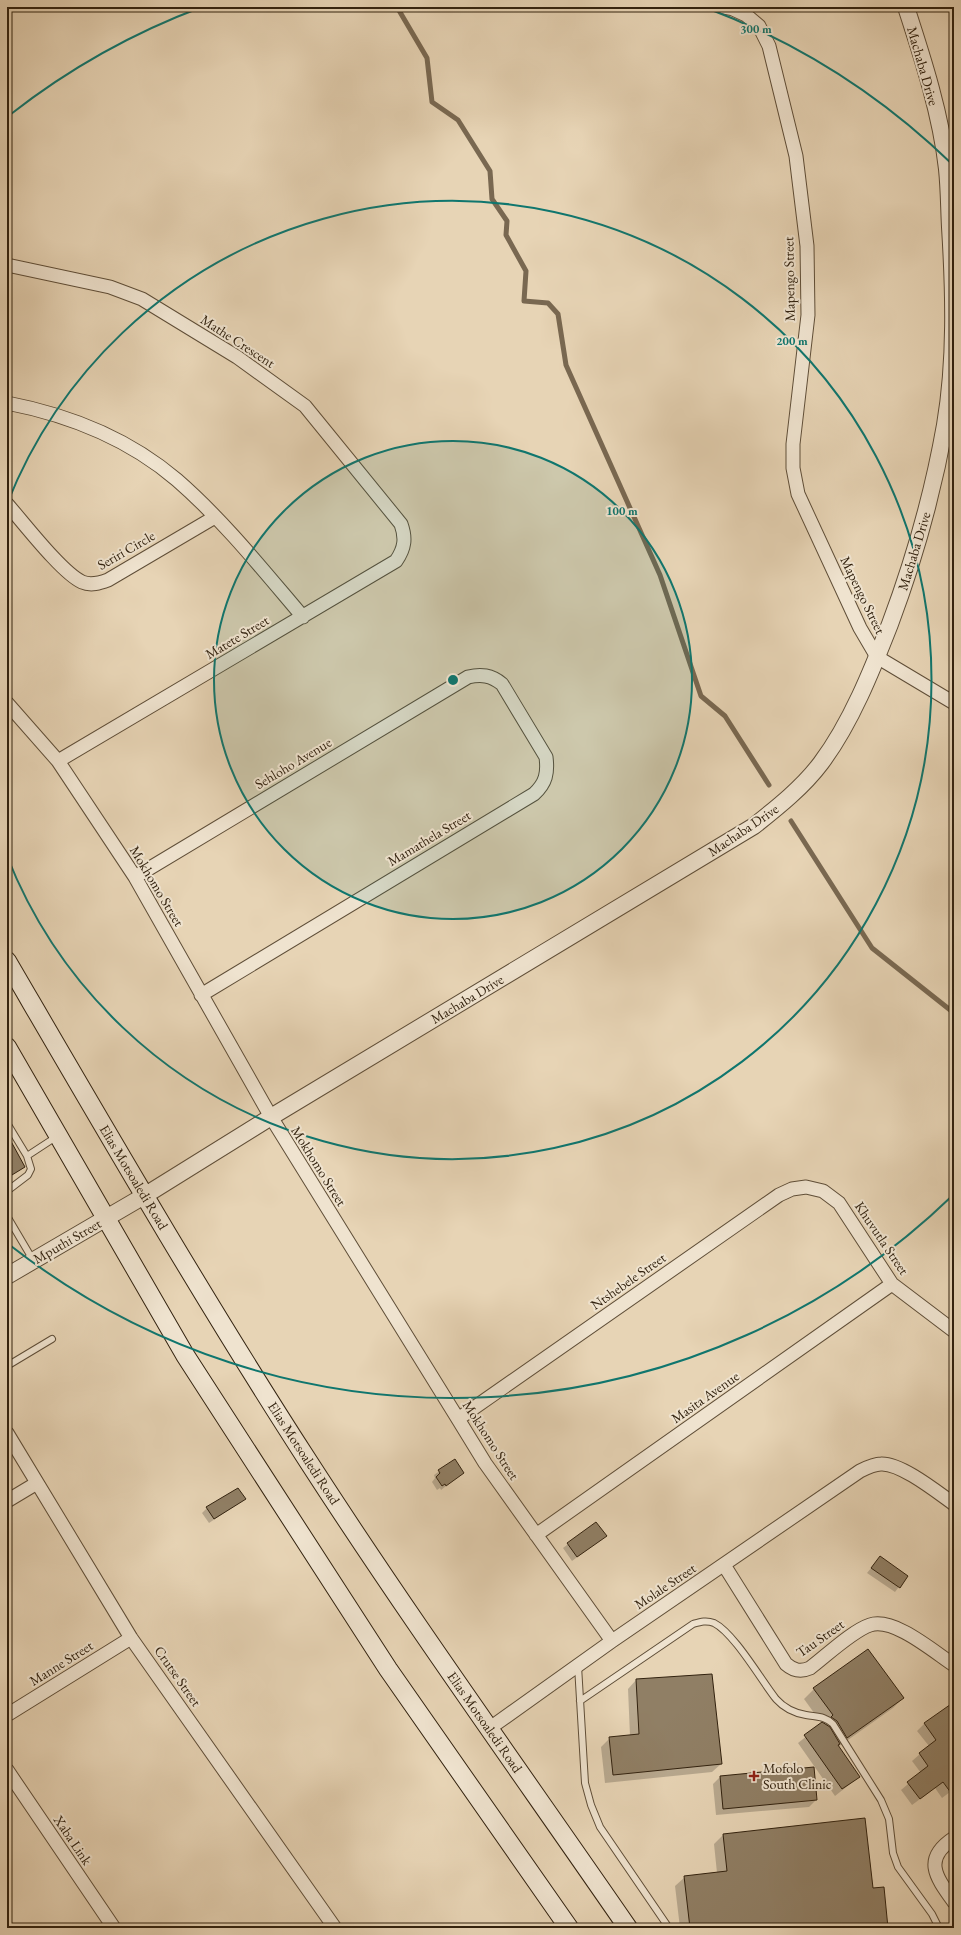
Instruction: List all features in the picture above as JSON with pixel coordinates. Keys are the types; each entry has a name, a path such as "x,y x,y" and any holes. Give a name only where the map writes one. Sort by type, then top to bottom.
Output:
{"main road":[{"name":"Elias Motsoaledi Road","path":"7,961 144,1196 308,1461 628,1928"},
{"path":"7,1047 186,1355 380,1655 568,1928"}],"street":[{"name":"Mapengo Street","path":"723,7 733,8 746,15 759,26 769,46 796,156 807,246 808,315 793,444 793,468 796,488 860,628 877,657"},
{"name":"Machaba Drive","path":"106,1218 754,826 787,799 821,763 845,726 877,657 914,556 932,492 946,423 952,359 954,289 946,169 933,98 920,49 906,7"},
{"name":"Mathe Crescent","path":"7,265 110,287 142,298 237,357 305,406 401,524"},
{"path":"7,403 65,417 99,431 129,447 176,480 233,534 303,617"},
{"name":"Seriri Circle","path":"7,504 64,569 82,582 96,585 108,580 215,517"},
{"name":"Matete Street","path":"58,761 396,561 402,554 405,543 401,524"},
{"path":"877,657 954,703"},
{"name":"Mamathela Street","path":"201,995 534,794 541,788 546,780 546,757 502,684 494,678 486,676 468,677"},
{"name":"Sehloho Avenue","path":"135,878 468,677"},
{"name":"Mokhomo Street","path":"7,703 58,761 135,878 271,1117 485,1463 612,1641"},
{"name":"Ntshebele Street","path":"458,1419 779,1195 792,1188 806,1187 823,1191"},
{"name":"Khuvutla Street","path":"823,1191 839,1203 892,1284 954,1331"},
{"name":"Mputhi Street","path":"7,1276 106,1218"},
{"name":"Masita Avenue","path":"536,1535 892,1284"},
{"name":"Crutse Street","path":"7,1433 131,1638 335,1928"},
{"name":"Molale Street","path":"490,1728 612,1641 860,1471 881,1464 892,1466 903,1470 954,1504"},
{"path":"7,1501 37,1483"},
{"name":"Tau Street","path":"724,1565 786,1664 796,1671 803,1671 810,1668 860,1630 871,1625 884,1623 898,1628 954,1665"},
{"name":"Manne Street","path":"7,1715 131,1638"},
{"name":"Xaba Link","path":"7,1770 114,1928"},
{"path":"954,1838 939,1850 935,1864 938,1880 954,1902"}],"lane":[{"path":"7,1123 27,1156 31,1166 30,1172 7,1190"},
{"path":"27,1156 58,1136"},
{"path":"7,1216 33,1261"},
{"path":"7,1366 52,1338"},
{"path":"580,1701 693,1624 705,1621 714,1623 729,1634 782,1706 805,1715 828,1719 833,1724 881,1800 889,1818 893,1853 898,1867 932,1914 939,1928"},
{"path":"578,1666 585,1783 591,1805 600,1827 669,1928"}],"building":[{"path":"7,1134 25,1167 7,1178"},
{"path":"455,1459 464,1473 446,1486 445,1484 442,1486 436,1477 440,1473 438,1470"},
{"path":"238,1488 246,1499 214,1519 206,1507"},
{"path":"596,1522 607,1536 577,1557 567,1543"},
{"path":"880,1556 908,1576 900,1588 871,1568"},
{"path":"868,1649 904,1698 847,1738 837,1721 831,1717 833,1715 813,1688"},
{"path":"712,1674 722,1764 613,1775 609,1737 639,1734 636,1679"},
{"path":"954,1702 954,1797 943,1782 920,1799 907,1782 928,1766 919,1753 936,1740 924,1723"},
{"path":"822,1722 830,1727 840,1744 838,1745 860,1777 842,1789 804,1735"},
{"path":"814,1767 817,1800 723,1809 720,1776"},
{"path":"865,1818 873,1888 884,1887 888,1928 690,1928 684,1876 727,1871 723,1834"}],"waterway":[{"path":"397,7 427,58 432,102 458,120 490,171 492,199 507,221 506,235 526,271 524,301 548,303 558,314 566,365 660,575 701,696 725,716 769,785"},
{"path":"791,821 872,948 954,1013"}],"place":[{"name":"Mofolo South Clinic","path":"754,1776"}]}
